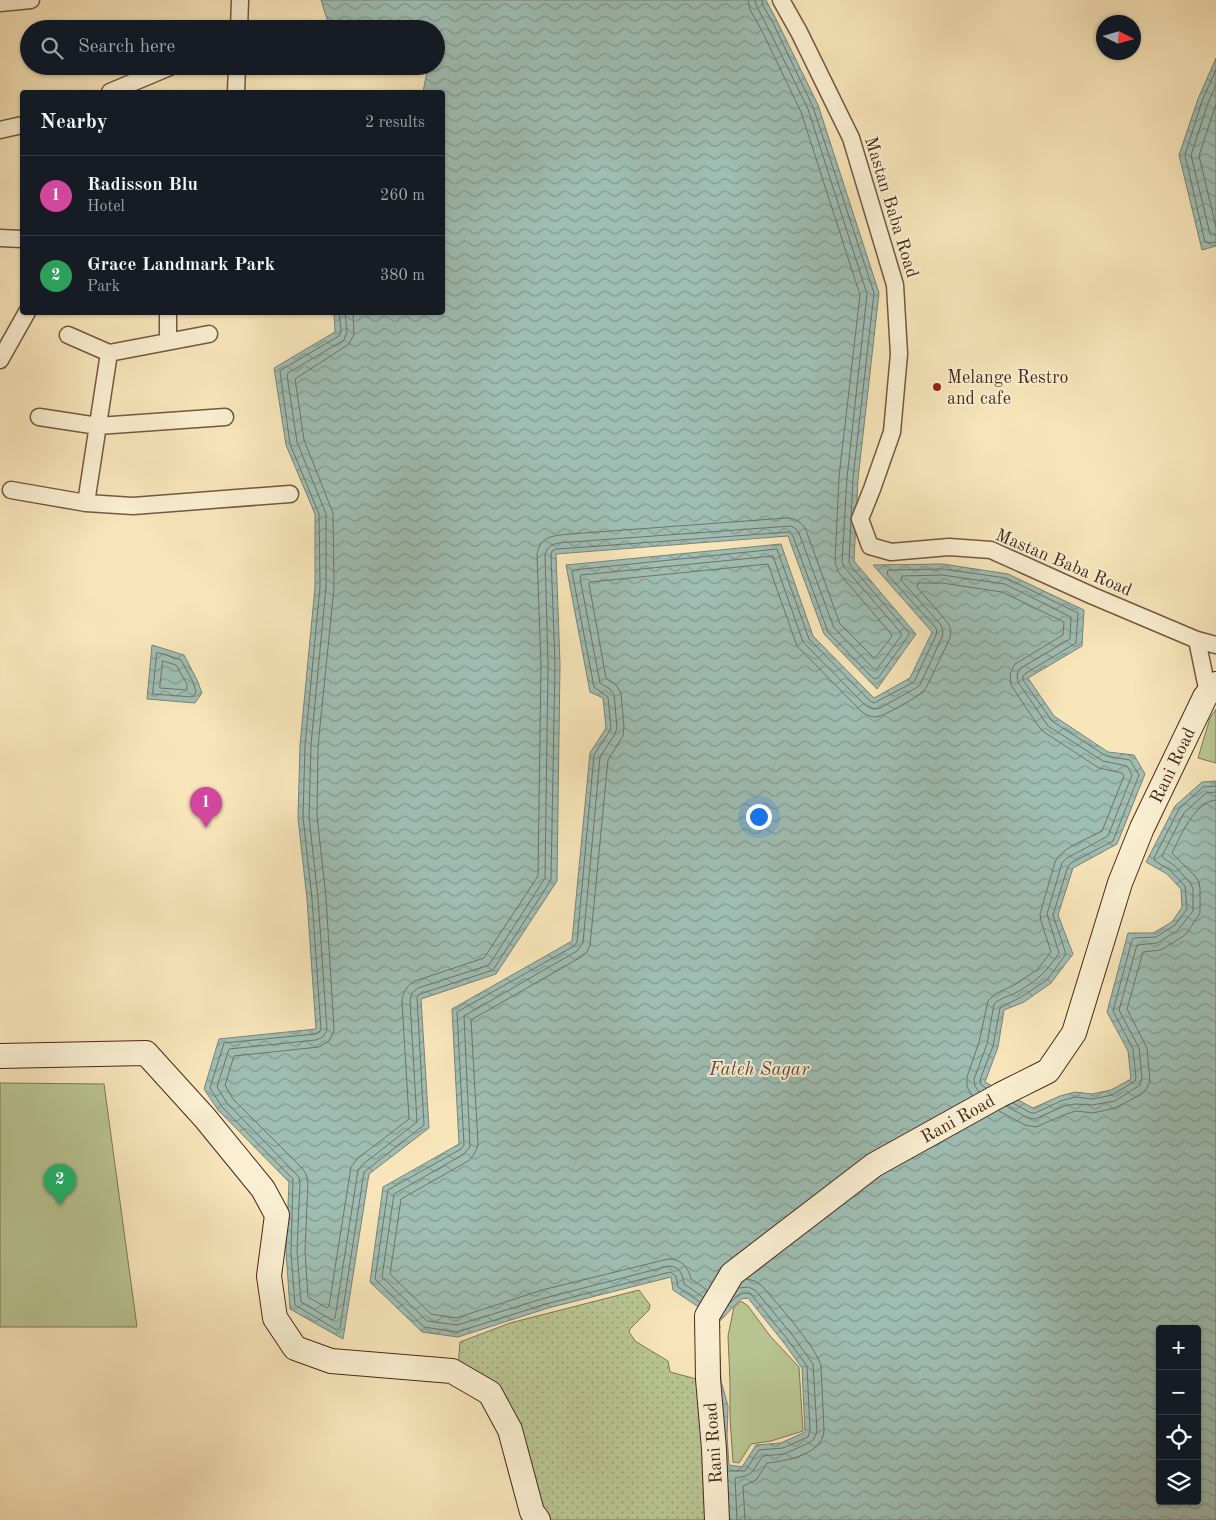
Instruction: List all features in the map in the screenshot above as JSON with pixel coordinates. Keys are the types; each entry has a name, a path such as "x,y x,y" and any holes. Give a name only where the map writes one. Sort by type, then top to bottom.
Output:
{"street":[{"path":"0,3 23,0"},
{"path":"239,20 240,0"},
{"name":"Mastan Baba Road","path":"781,0 799,32 851,138 896,285 899,354 892,432 860,519 870,546 891,552 949,547 991,550 1197,640 1216,645"},
{"path":"115,90 151,75"},
{"path":"236,90 237,75"},
{"path":"0,130 20,125"},
{"path":"0,238 20,239"},
{"path":"0,360 25,315"},
{"path":"168,315 168,341"},
{"path":"68,335 109,352 209,334"},
{"path":"86,503 109,352"},
{"path":"39,417 98,426 225,416"},
{"path":"11,490 86,503 133,506 290,494"},
{"path":"1197,640 1212,689"},
{"name":"Rani Road","path":"717,1520 714,1449 708,1379 707,1316 732,1274 874,1165 1000,1095 1048,1071 1074,1033 1120,883 1142,828 1212,689"},
{"path":"0,1056 146,1053 205,1118 263,1190 277,1215 269,1276 275,1318 295,1348 331,1361 452,1371 490,1392 510,1430 532,1512 538,1520"}],"green space":[{"path":"1216,709 1216,763 1198,758 1210,718"},
{"path":"0,1083 104,1084 137,1327 0,1327"},
{"path":"639,1290 650,1305 649,1310 630,1329 629,1332 635,1341 668,1361 670,1372 704,1381 710,1520 545,1520 518,1435 458,1368 460,1342 510,1323"},
{"path":"741,1301 748,1306 771,1337 799,1367 803,1431 771,1441 751,1444 739,1463 733,1462 728,1336 734,1307"}],"water":[{"path":"321,0 766,0 818,105 879,293 858,479 854,561 916,634 877,689 824,634 788,536 556,554 560,664 557,881 496,974 421,999 429,1128 369,1174 343,1339 290,1309 286,1252 289,1182 218,1110 204,1089 219,1039 316,1029 307,899 298,818 300,745 315,587 315,514 286,445 274,368 335,332 334,315 445,315 445,90 423,90 426,75 445,75 445,20 327,20"},
{"path":"1216,58 1216,246 1202,250 1179,155 1198,99"},
{"name":"Fateh Sagar","path":"781,544 813,636 874,698 910,678 932,632 873,565 943,564 1008,574 1084,610 1082,646 1028,678 1054,716 1108,752 1134,755 1145,774 1117,844 1073,868 1058,915 1073,954 1051,983 1024,1002 1004,1010 998,1047 985,1082 1033,1108 1060,1096 1075,1092 1092,1094 1111,1090 1131,1079 1128,1051 1107,1012 1128,933 1153,933 1172,922 1182,907 1181,889 1167,874 1146,862 1175,806 1202,782 1216,781 1216,1520 726,1520 715,1318 673,1290 671,1277 548,1308 458,1337 422,1332 370,1282 383,1187 459,1144 452,1009 572,941 590,753 606,728 603,698 590,692 566,565","holes":["748,1298 802,1368 805,1432 781,1443 756,1445 742,1467 729,1465 727,1436 728,1406 721,1381 717,1336 720,1327 718,1323 741,1299"]},
{"path":"152,645 184,655 202,693 195,703 147,699"}],"place":[{"name":"Melange Restro and cafe","path":"937,387"},
{"name":"Radisson Blu","path":"206,828"},
{"name":"Grace Landmark Park","path":"60,1205"}]}
